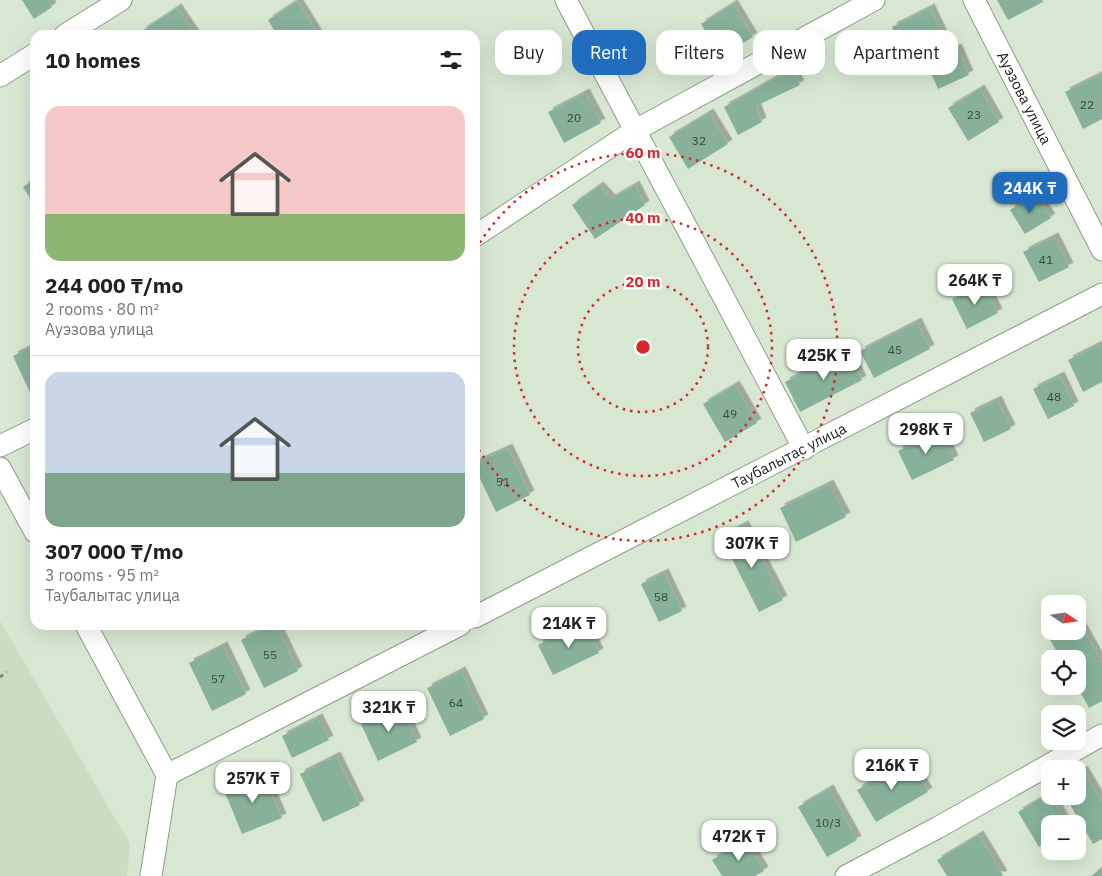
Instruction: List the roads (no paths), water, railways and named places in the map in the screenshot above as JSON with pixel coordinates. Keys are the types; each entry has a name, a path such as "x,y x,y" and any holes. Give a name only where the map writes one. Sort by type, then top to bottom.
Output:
{"street":[{"path":"73,30 121,0"},
{"path":"566,0 804,449"},
{"path":"480,233 634,131 874,0"},
{"name":"Ауэзова улица","path":"974,0 1102,250"},
{"path":"0,76 30,57"},
{"name":"Таубалытас улица","path":"480,614 1102,294"},
{"path":"0,446 30,432"},
{"path":"0,468 30,523"},
{"path":"89,630 167,775 151,876"},
{"path":"167,775 450,630"},
{"path":"846,876 937,828 1102,735"}]}
